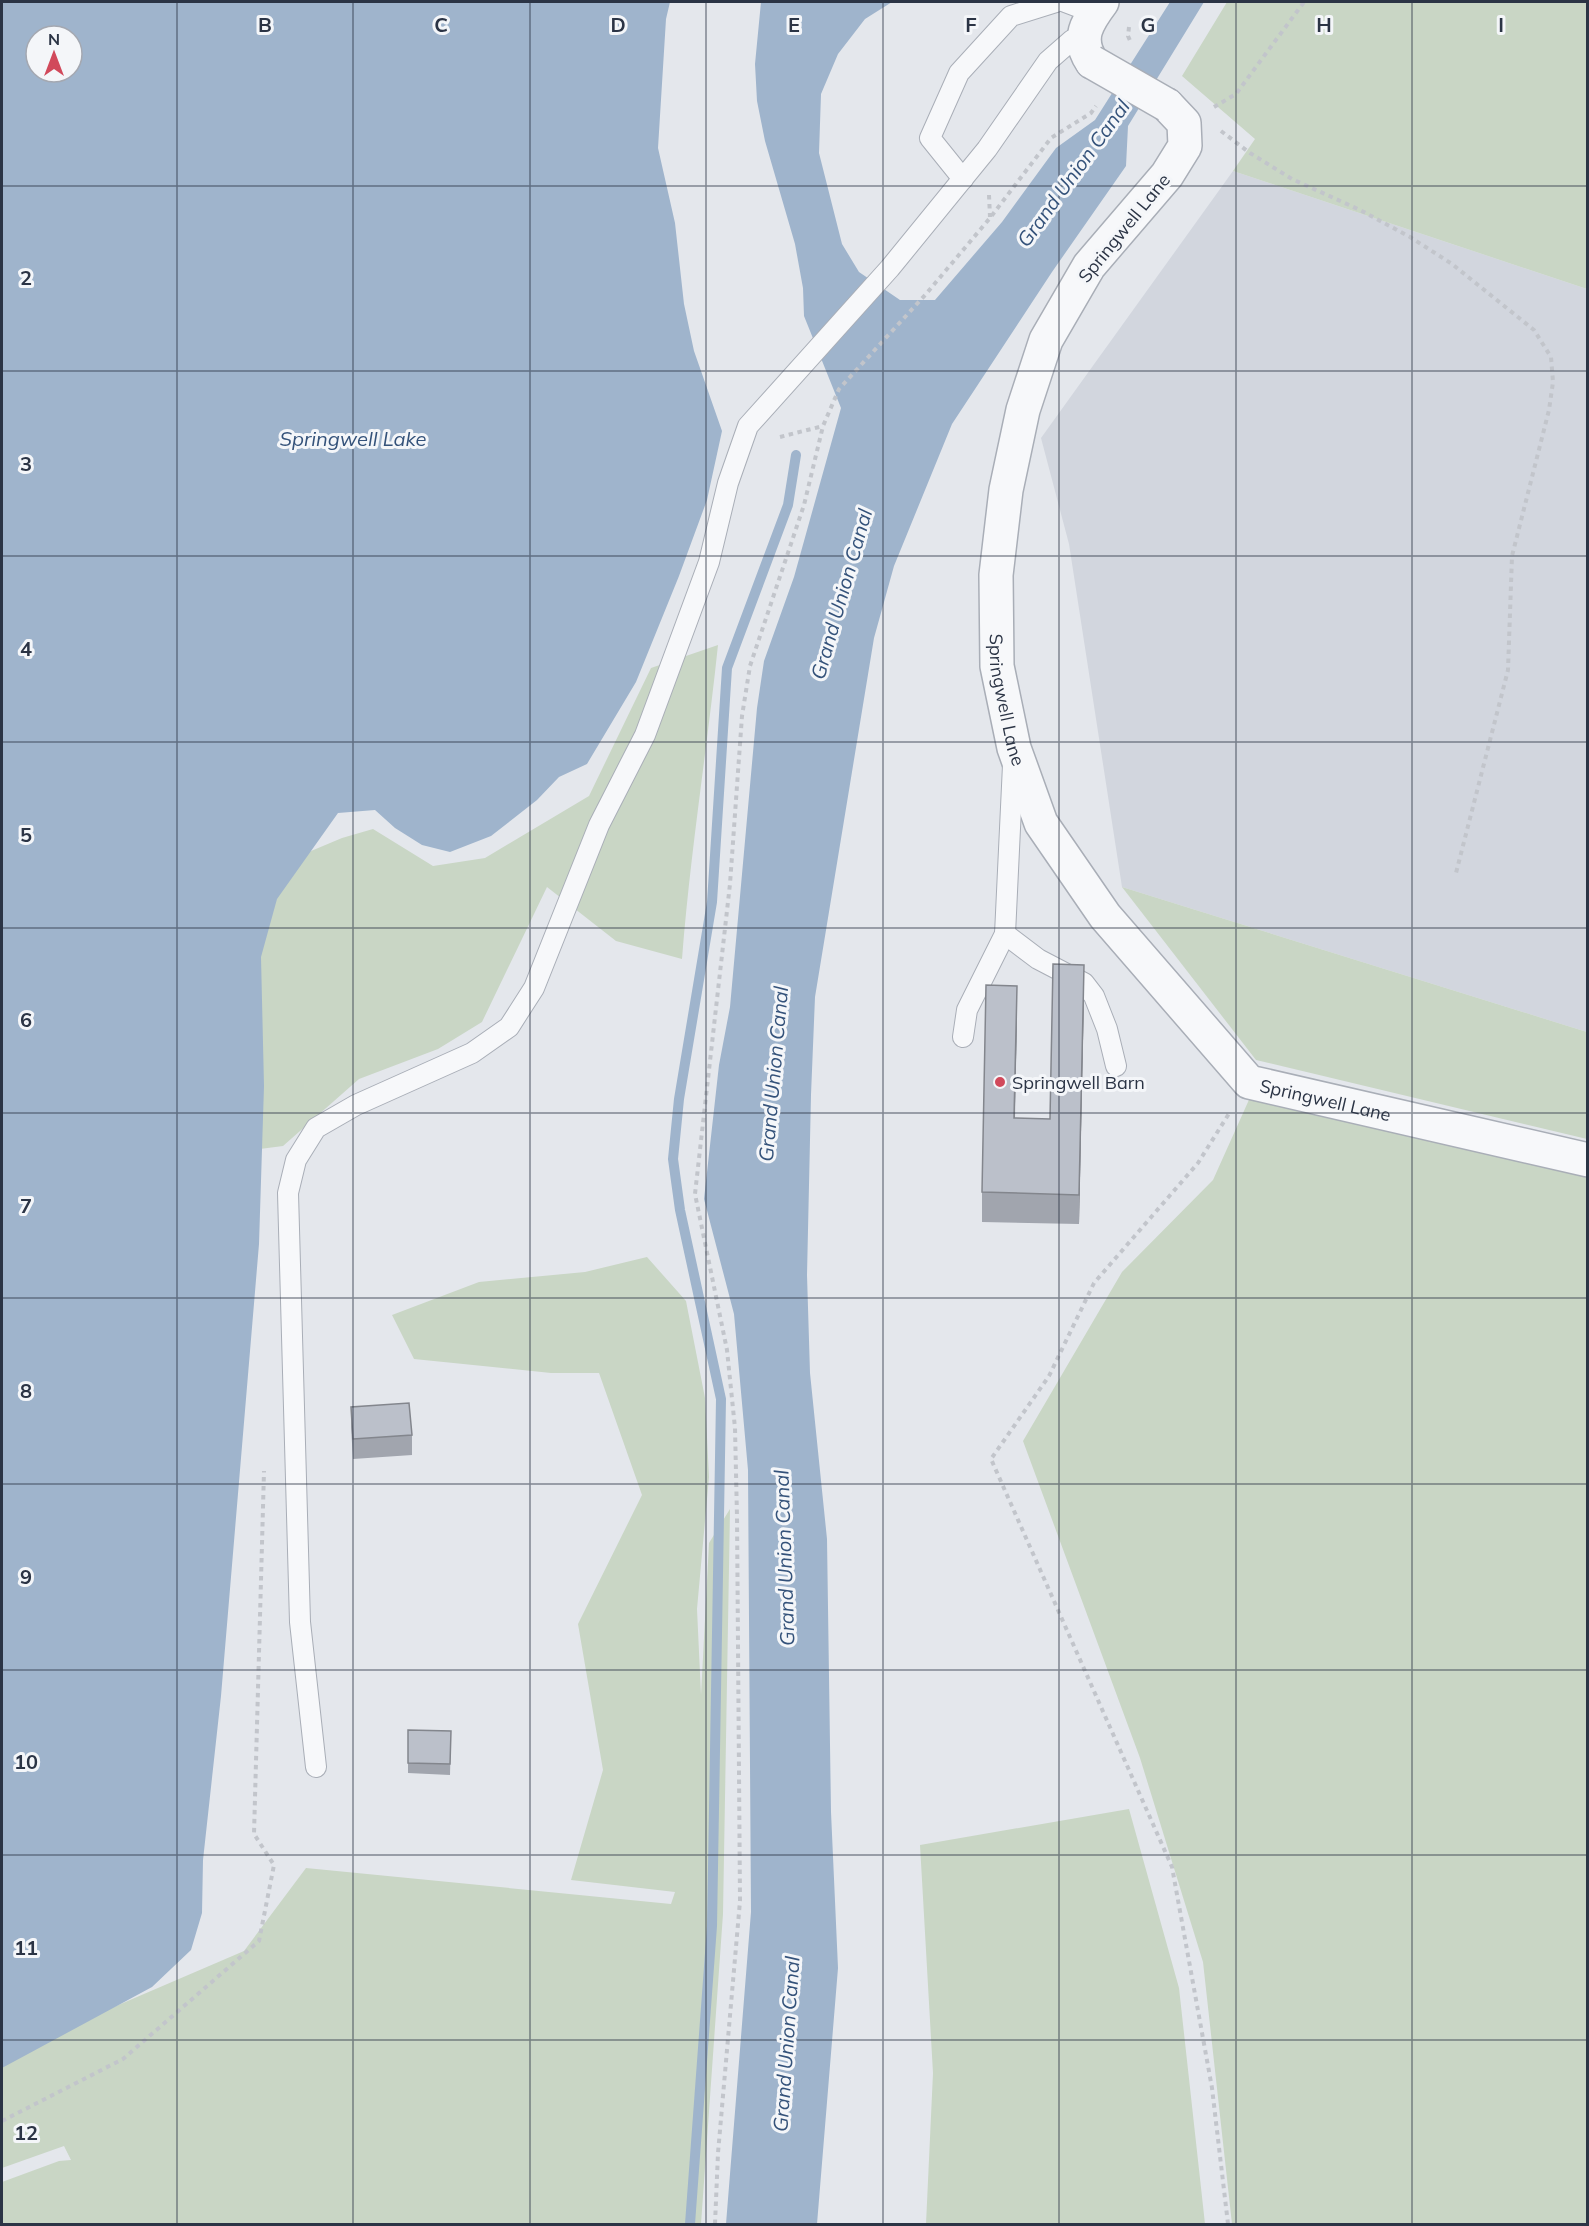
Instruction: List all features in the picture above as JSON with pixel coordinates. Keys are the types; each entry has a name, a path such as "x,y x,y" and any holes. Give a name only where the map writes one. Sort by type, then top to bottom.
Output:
{"street":[{"path":"1087,23 1184,115"},
{"name":"Springwell Lane","path":"1184,115 1185,146 1179,159 1089,266 1046,339 1023,410 1006,490 996,575 997,666 1014,747 1041,823 1105,916 1249,1082 1587,1160"}],"lane":[{"path":"963,179 930,138 959,73 1011,16 1056,2"},
{"path":"316,1767 300,1622 288,1193 296,1160 316,1128 356,1105 472,1053 509,1027 534,988 599,825 645,735 709,562 728,483 748,426 890,268 963,179 1048,61 1087,23"},
{"path":"963,1037 967,1010 1005,934 1014,747"},
{"path":"1005,934 1038,959 1084,984 1107,1029 1116,1066"}],"path":[{"path":"1184,115 1236,94 1304,2"},
{"path":"1129,25 1128,36 1132,45 1130,52"},
{"path":"715,2224 718,2153 740,1901 737,1517 735,1428 727,1350 695,1194 730,884 742,716 750,666 804,505 823,426 838,389 926,294 990,218 1051,138 1091,113 1097,105"},
{"path":"1184,115 1292,179 1360,210 1410,237 1452,264 1534,330 1551,357 1553,382 1549,410 1512,556 1508,670 1456,873"},
{"path":"1228,2224 1212,2088 1172,1867 991,1459 1049,1376 1094,1283 1198,1163 1249,1082"},
{"path":"2,2121 123,2059 259,1941 274,1865 254,1834 264,1471"}],"shaded area":[{"path":"1233,171 1587,289 1587,1032 1122,887 1069,544 1041,438"}],"green space":[{"path":"1227,2 1587,2 1587,289 1233,171 1255,139 1182,76"},
{"path":"718,645 689,880 682,959 616,941 547,887 482,1022 438,1049 359,1079 283,1146 223,1154 254,875 342,838 373,829 433,866 485,858 589,796 651,668"},
{"path":"1122,887 1587,1032 1587,1139 1256,1060"},
{"path":"1261,1073 1587,1151 1587,2224 1232,2224 1203,1962 1140,1758 1023,1441 1122,1272 1213,1180"},
{"path":"647,1257 686,1301 705,1398 709,1477 697,1609 701,1695 709,1543 730,1509 723,1914 701,2224 2,2224 2,2182 59,2161 71,2160 64,2146 2,2168 2,2055 244,1951 306,1868 671,1904 675,1892 571,1880 603,1770 578,1624 642,1495 599,1373 551,1373 414,1359 392,1315 479,1282 585,1272"},
{"path":"1129,1809 1179,1988 1205,2224 926,2224 933,2073 920,1845"}],"water":[{"name":"Springwell Lake","path":"2,2 670,2 666,19 658,148 675,223 684,304 694,351 722,431 707,500 636,682 587,764 559,777 537,800 491,836 450,852 422,845 395,828 375,810 338,813 277,899 261,957 264,1086 259,1244 221,1696 203,1860 202,1913 191,1950 152,1987 2,2068"},
{"name":"Grand Union Canal","path":"761,2 892,2 865,19 838,54 821,94 819,153 842,244 859,272 900,300 935,300 1002,222 1056,148 1095,120 1170,2 1204,2 1128,126 1126,166 1052,272 952,424 894,566 874,638 815,997 811,1095 807,1275 810,1373 827,1539 831,1812 838,1968 817,2224 726,2224 751,1912 748,1470 734,1314 704,1199 719,1065 730,1007 757,708 764,661 794,577 841,408 804,316 803,288 795,244 765,141 757,101 755,64"}],"building":[{"name":"Springwell Barn","path":"1053,964 1084,965 1079,1195 982,1192 986,985 1017,986 1014,1118 1050,1119"},
{"path":"409,1403 412,1435 353,1439 351,1407"},
{"path":"408,1730 451,1731 450,1764 408,1763"}],"waterway":[{"path":"690,2224 712,1926 721,1399 680,1210 673,1159 679,1099 712,902 727,668 788,505 796,455"}],"place":[{"name":"Springwell Barn","path":"1000,1082"}]}
